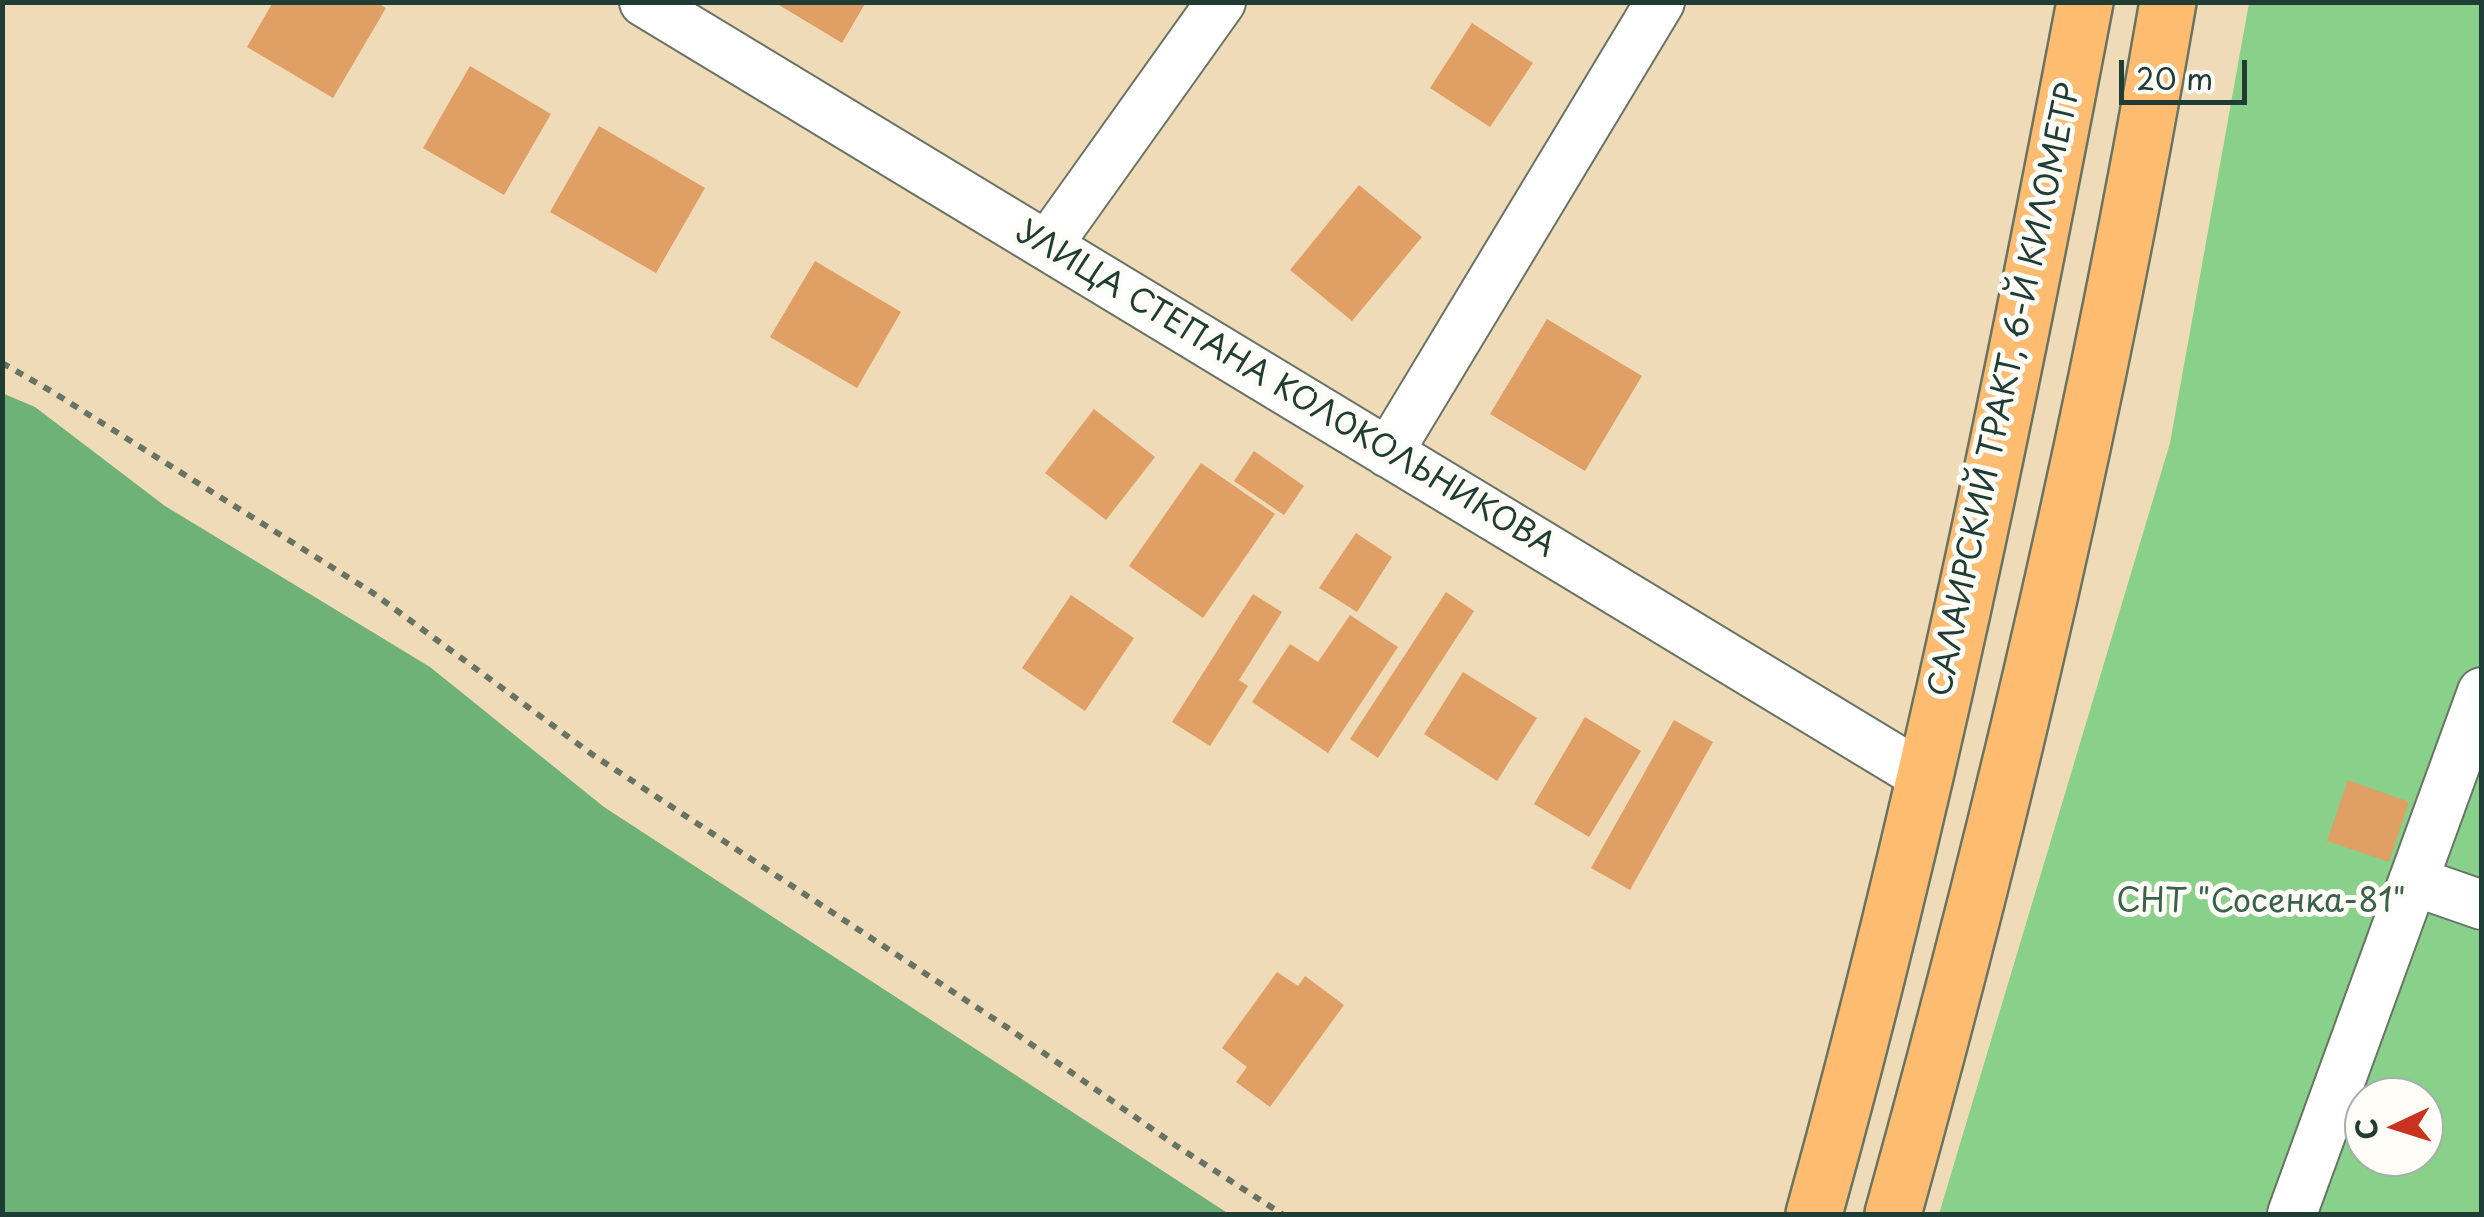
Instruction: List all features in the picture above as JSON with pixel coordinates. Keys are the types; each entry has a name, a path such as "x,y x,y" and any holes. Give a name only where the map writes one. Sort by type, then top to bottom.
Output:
{"highway":[{"name":"САЛАИРСКИЙ ТРАКТ, 6-Й КИЛОМЕТР","path":"1814,1214 1926,778 2086,2"},
{"path":"1893,1214 1999,810 2083,443 2168,2"},
{"path":"2060,134 2142,151"}],"street":[{"name":"УЛИЦА СТЕПАНА КОЛОКОЛЬНИКОВА","path":"644,2 1926,778"},
{"path":"1047,246 1221,2"},
{"path":"1388,453 1660,2"},
{"path":"2292,1214 2482,692"},
{"path":"2413,881 2482,905"}],"path":[{"path":"2,363 373,593 593,755 1282,1214"}],"green space":[{"name":"СНТ \"Сосенка-81\"","path":"2249,3 2481,3 2481,1214 1939,1214 2170,443"},
{"path":"2,393 35,407 165,506 430,667 604,807 1229,1214 3,1214"}],"building":[{"path":"273,2 376,2 386,8 333,98 247,47"},
{"path":"774,2 866,2 842,43"},
{"path":"1472,23 1533,63 1490,127 1430,88"},
{"path":"470,66 551,114 504,195 423,148"},
{"path":"599,126 705,188 656,273 550,212"},
{"path":"1359,185 1422,237 1352,321 1290,270"},
{"path":"815,261 901,312 857,388 770,337"},
{"path":"1547,319 1642,376 1585,471 1490,414"},
{"path":"1094,409 1155,457 1106,520 1045,473"},
{"path":"1254,451 1304,486 1284,515 1234,481"},
{"path":"1201,463 1275,514 1203,618 1129,566"},
{"path":"1356,533 1392,557 1357,612 1319,588"},
{"path":"1446,592 1474,611 1378,758 1350,739"},
{"path":"1253,594 1282,612 1239,680 1248,686 1210,746 1172,722"},
{"path":"1071,595 1134,638 1085,711 1022,668"},
{"path":"1350,615 1398,647 1328,753 1252,702 1290,644 1318,662"},
{"path":"1463,672 1537,718 1497,781 1424,734"},
{"path":"1585,717 1641,751 1589,837 1534,804"},
{"path":"1674,720 1713,742 1630,890 1591,868"},
{"path":"2348,780 2409,802 2389,862 2327,841"},
{"path":"1277,972 1298,986 1305,976 1344,1005 1270,1107 1236,1082 1247,1067 1222,1048"}]}
